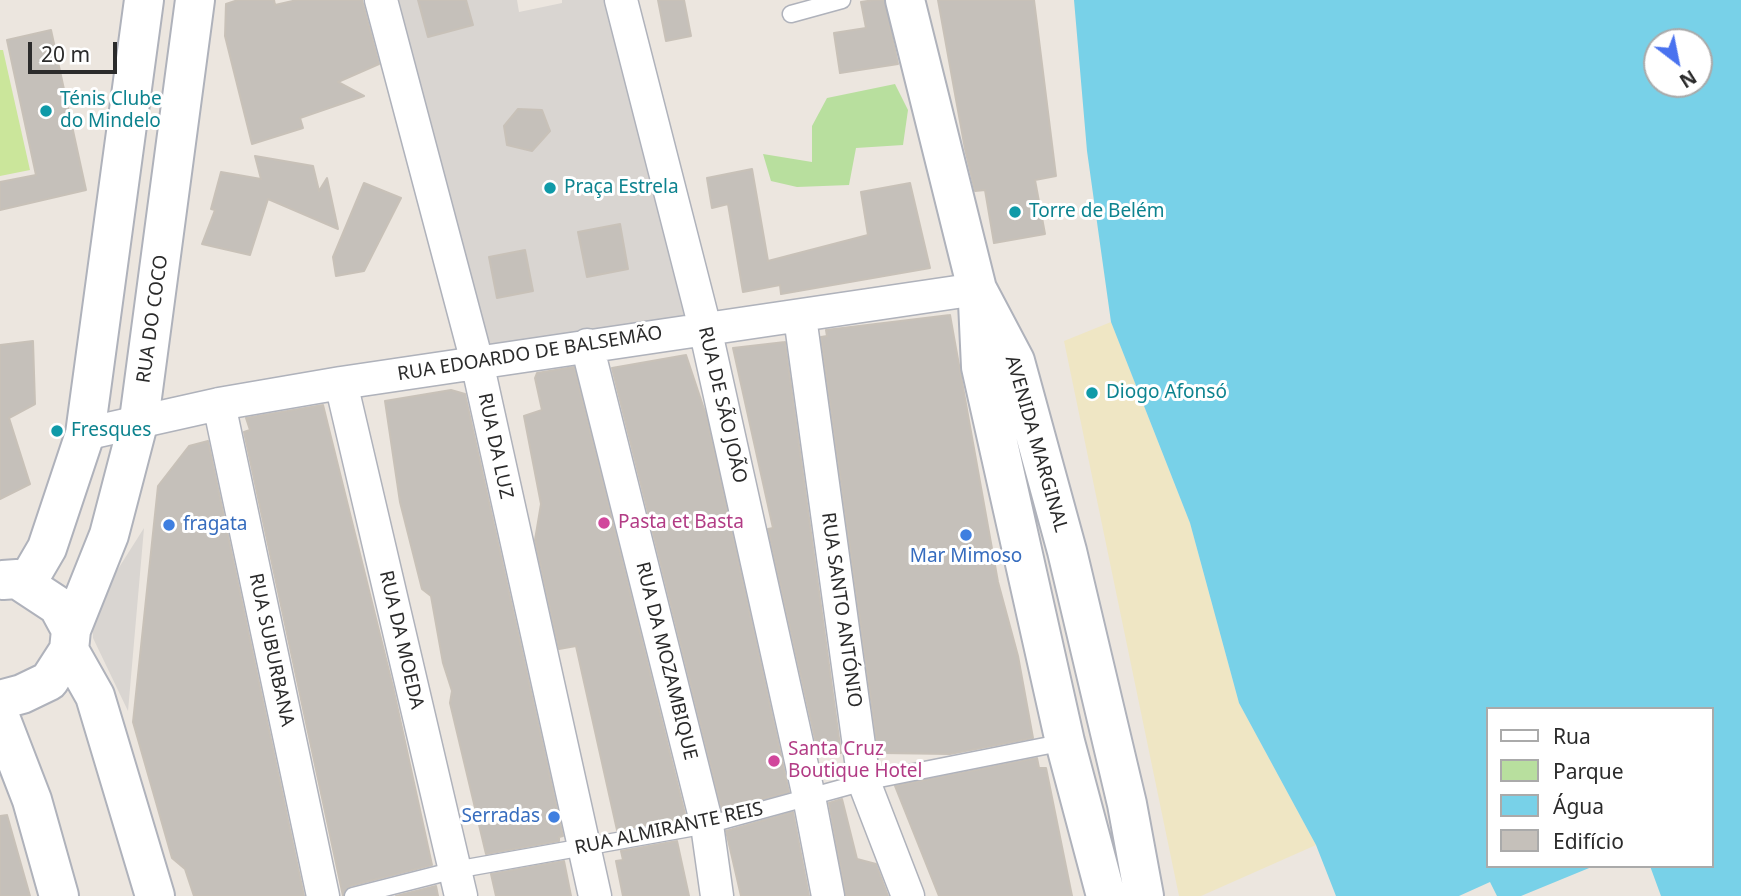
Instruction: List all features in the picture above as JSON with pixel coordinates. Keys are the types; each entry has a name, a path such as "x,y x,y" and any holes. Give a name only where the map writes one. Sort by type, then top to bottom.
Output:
{"street":[{"path":"144,0 85,434 47,548 13,582 58,606 95,696 155,896"},
{"name":"RUA DO COCO","path":"0,699 22,694 49,681 70,640 109,535 139,421 195,0"},
{"name":"RUA DA LUZ","path":"381,0 477,362 596,896"},
{"name":"RUA DE SÃO JOÃO","path":"621,0 705,328 809,797 828,896"},
{"name":"AVENIDA MARGINAL","path":"905,0 977,289 1015,361 1044,464 1127,804 1144,896"},
{"path":"977,289 981,367 1065,742 1106,896"},
{"name":"RUA EDOARDO DE BALSEMÃO","path":"85,434 219,404 341,383 977,289"},
{"name":"RUA SANTO ANTÓNIO","path":"800,317 864,782 908,896"},
{"name":"RUA DA MOZAMBIQUE","path":"587,345 707,825 717,896"},
{"name":"RUA DA MOEDA","path":"341,383 458,883"},
{"name":"RUA SUBURBANA","path":"219,404 323,896"},
{"path":"0,717 32,800 59,896"}],"lane":[{"path":"791,14 842,0"},
{"name":"RUA ALMIRANTE REIS","path":"353,896 458,883 584,847 707,825 864,782 1065,742"}],"green space":[{"path":"0,50 3,50 30,170 0,176"},
{"path":"895,84 908,110 903,145 856,148 849,185 797,187 771,181 763,154 812,162 812,126 827,98"}],"sand":[{"path":"1111,322 1190,523 1239,703 1316,845 1201,896 1179,896 1064,341"}],"shaded area":[{"name":"Praça Estrela","path":"383,0 418,0 428,36 466,0 517,0 519,12 562,3 562,0 621,0 705,328 477,362","holes":["542,110 550,131 532,151 507,145","620,224 628,269 587,277 578,232","525,251 533,291 497,298 489,258"]},
{"path":"144,528 128,711 93,638 92,610"}],"water":[{"path":"1074,0 1741,0 1741,896 1661,896 1651,868 1713,868 1713,707 1486,707 1486,868 1589,868 1521,896 1497,896 1490,882 1459,896 1336,896 1316,845 1239,703 1190,523 1111,322 1087,151"}],"building":[{"path":"238,0 274,0 275,5 297,0 362,0 379,64 338,82 364,96 300,118 303,128 252,144 225,36 226,4"},
{"path":"418,0 466,0 473,25 428,37"},
{"path":"658,0 684,0 691,36 666,41"},
{"path":"884,0 898,64 840,73 834,33 866,28 861,2"},
{"path":"938,0 1034,0 1056,176 1035,180 1045,234 994,243 985,190 975,191 965,149"},
{"name":"Ténis Clube do Mindelo","path":"51,30 86,190 0,210 0,182 36,175 7,40"},
{"path":"518,109 542,110 550,131 532,151 507,145 504,126"},
{"path":"255,156 313,166 319,191 327,178 338,229 268,199 250,255 202,244 215,210 211,209 221,172 261,179"},
{"path":"752,169 768,261 868,235 861,192 910,183 930,268 781,294 780,285 743,292 728,204 712,208 707,178"},
{"path":"364,183 401,198 364,271 336,276 333,257"},
{"path":"620,224 628,269 587,277 578,232"},
{"path":"525,250 533,291 497,298 489,257"},
{"path":"950,315 998,582 1018,656 1033,738 950,754 882,753 878,750 821,337 827,336 826,330"},
{"path":"33,341 35,404 9,418 30,484 0,499 0,345"},
{"path":"785,342 841,753 818,752 768,529 773,528 733,348"},
{"path":"686,355 706,415 789,792 722,810 612,368"},
{"path":"574,367 686,818 617,830 576,646 559,649 535,540 541,504 524,416 542,410 535,378 537,373"},
{"path":"451,390 465,394 563,836 559,837 559,841 486,854 450,703 452,691 443,663 431,596 422,589 400,502 385,401"},
{"path":"323,405 393,687 432,865 350,886 343,896 244,432 250,430 246,418"},
{"path":"208,441 304,896 194,896 185,869 172,858 133,722 158,486 189,446"},
{"path":"1037,758 1039,768 1046,768 1072,896 939,896 895,786"},
{"path":"842,799 857,859 876,864 888,896 846,896 829,803"},
{"path":"793,812 809,896 741,896 726,831"},
{"path":"7,815 30,896 0,896 0,816"},
{"path":"677,841 689,896 623,896 616,861 623,860 621,851"},
{"path":"564,861 571,896 496,896 491,874"},
{"path":"436,886 438,896 396,896"}],"place":[{"name":"Ténis Clube do Mindelo","path":"46,111"},
{"name":"Praça Estrela","path":"550,188"},
{"name":"Torre de Belém","path":"1015,212"},
{"name":"Diogo Afonsó","path":"1092,393"},
{"name":"Fresques","path":"57,431"},
{"name":"Pasta et Basta","path":"604,523"},
{"name":"fragata","path":"169,525"},
{"name":"Mar Mimoso","path":"966,535"},
{"name":"Santa Cruz Boutique Hotel","path":"774,761"},
{"name":"Serradas","path":"554,817"}]}
